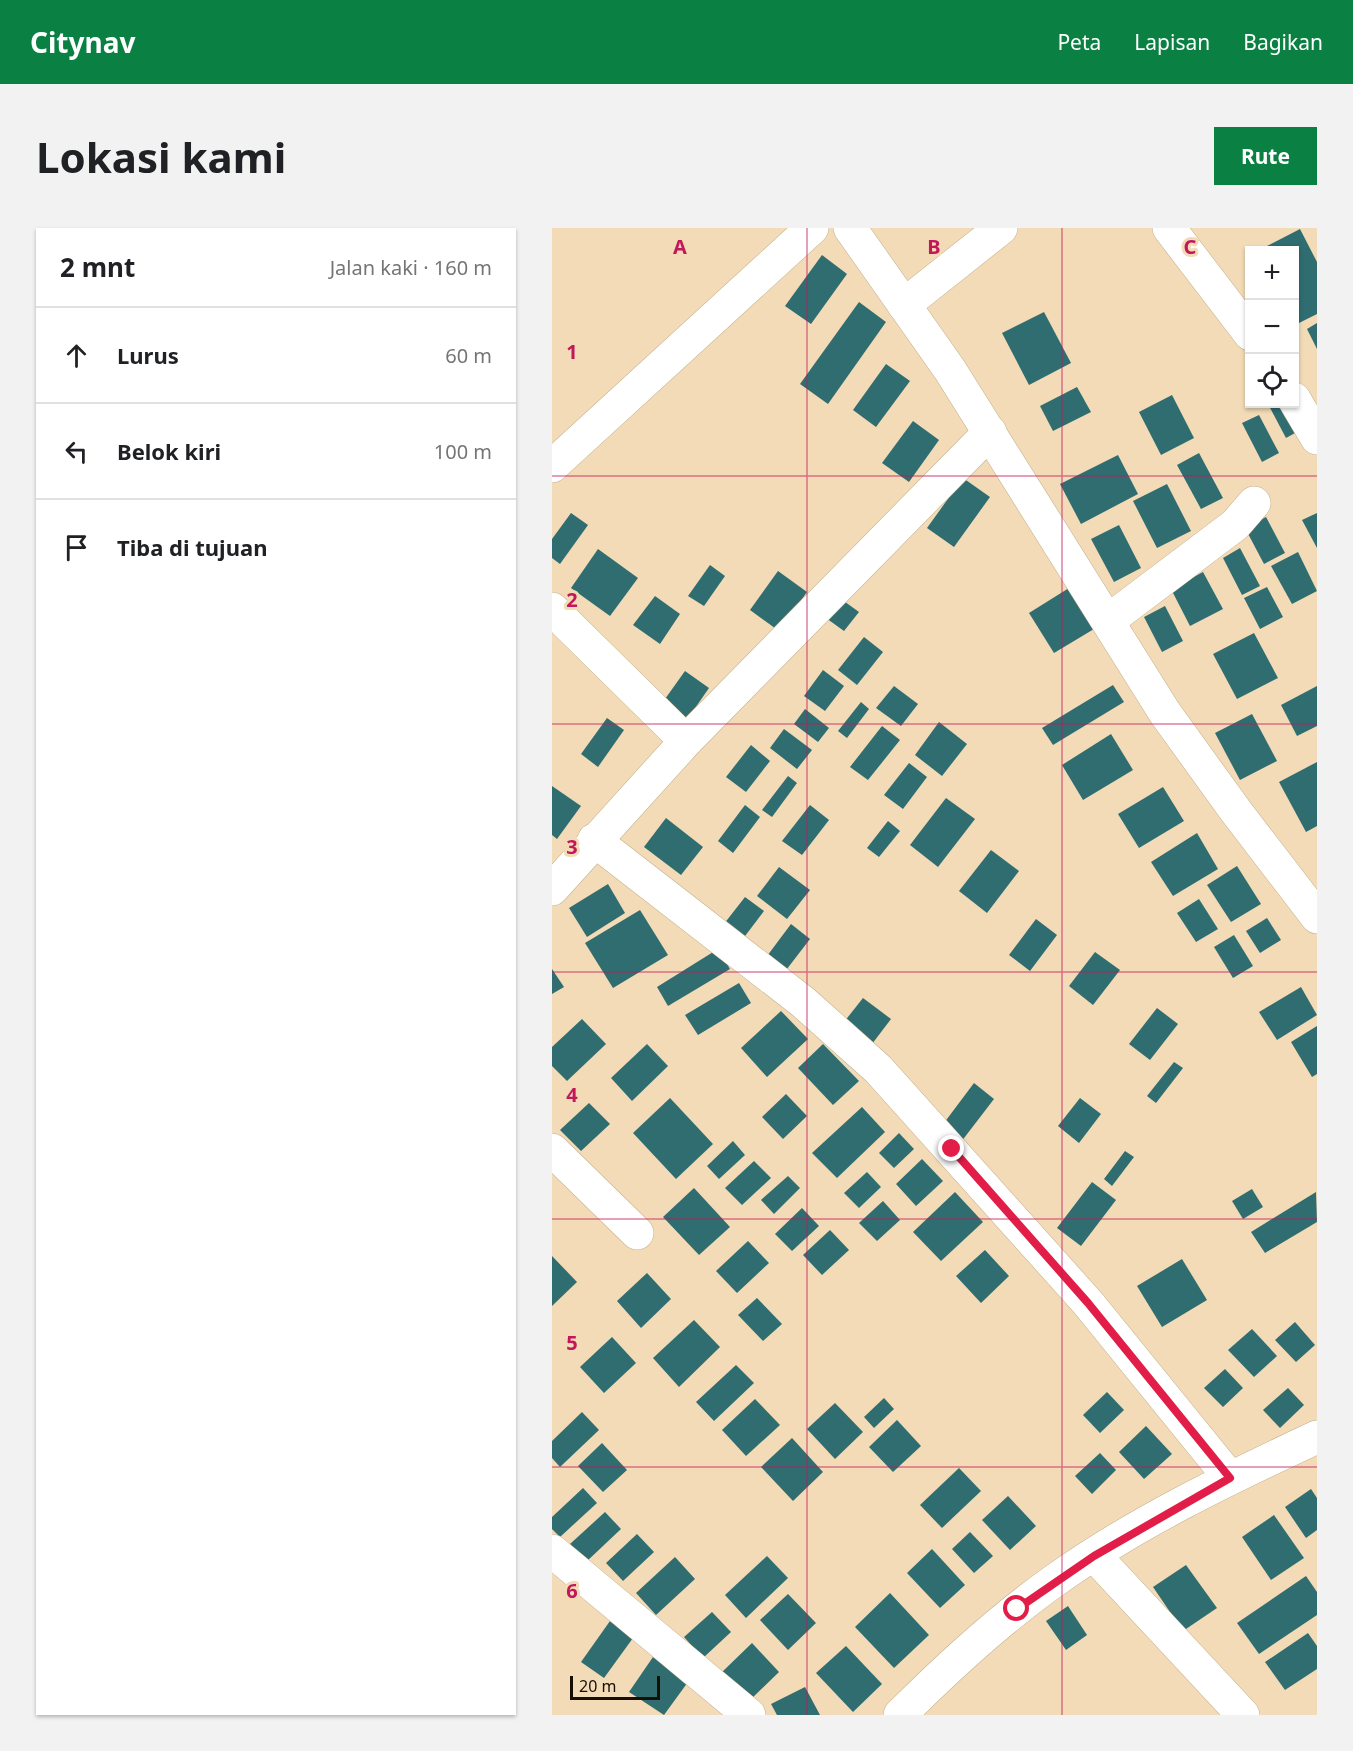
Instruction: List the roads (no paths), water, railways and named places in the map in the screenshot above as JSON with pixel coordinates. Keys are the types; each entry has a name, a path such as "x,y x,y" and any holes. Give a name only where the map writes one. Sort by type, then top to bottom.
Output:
{"street":[{"path":"552,466 812,228"},
{"path":"850,228 990,432 1165,713 1317,917"},
{"path":"904,305 1001,228"},
{"path":"1169,228 1245,327"},
{"path":"1299,407 1317,438"},
{"path":"552,889 686,741 990,432"},
{"path":"1108,620 1235,525 1254,503"},
{"path":"552,609 686,741"},
{"path":"594,840 803,1002 878,1069 1088,1303 1230,1478"},
{"path":"552,1150 637,1233"},
{"path":"900,1715 931,1684 1017,1609 1094,1556 1230,1478 1317,1437"},
{"path":"552,1551 749,1715"},
{"path":"1094,1556 1242,1715"}]}
